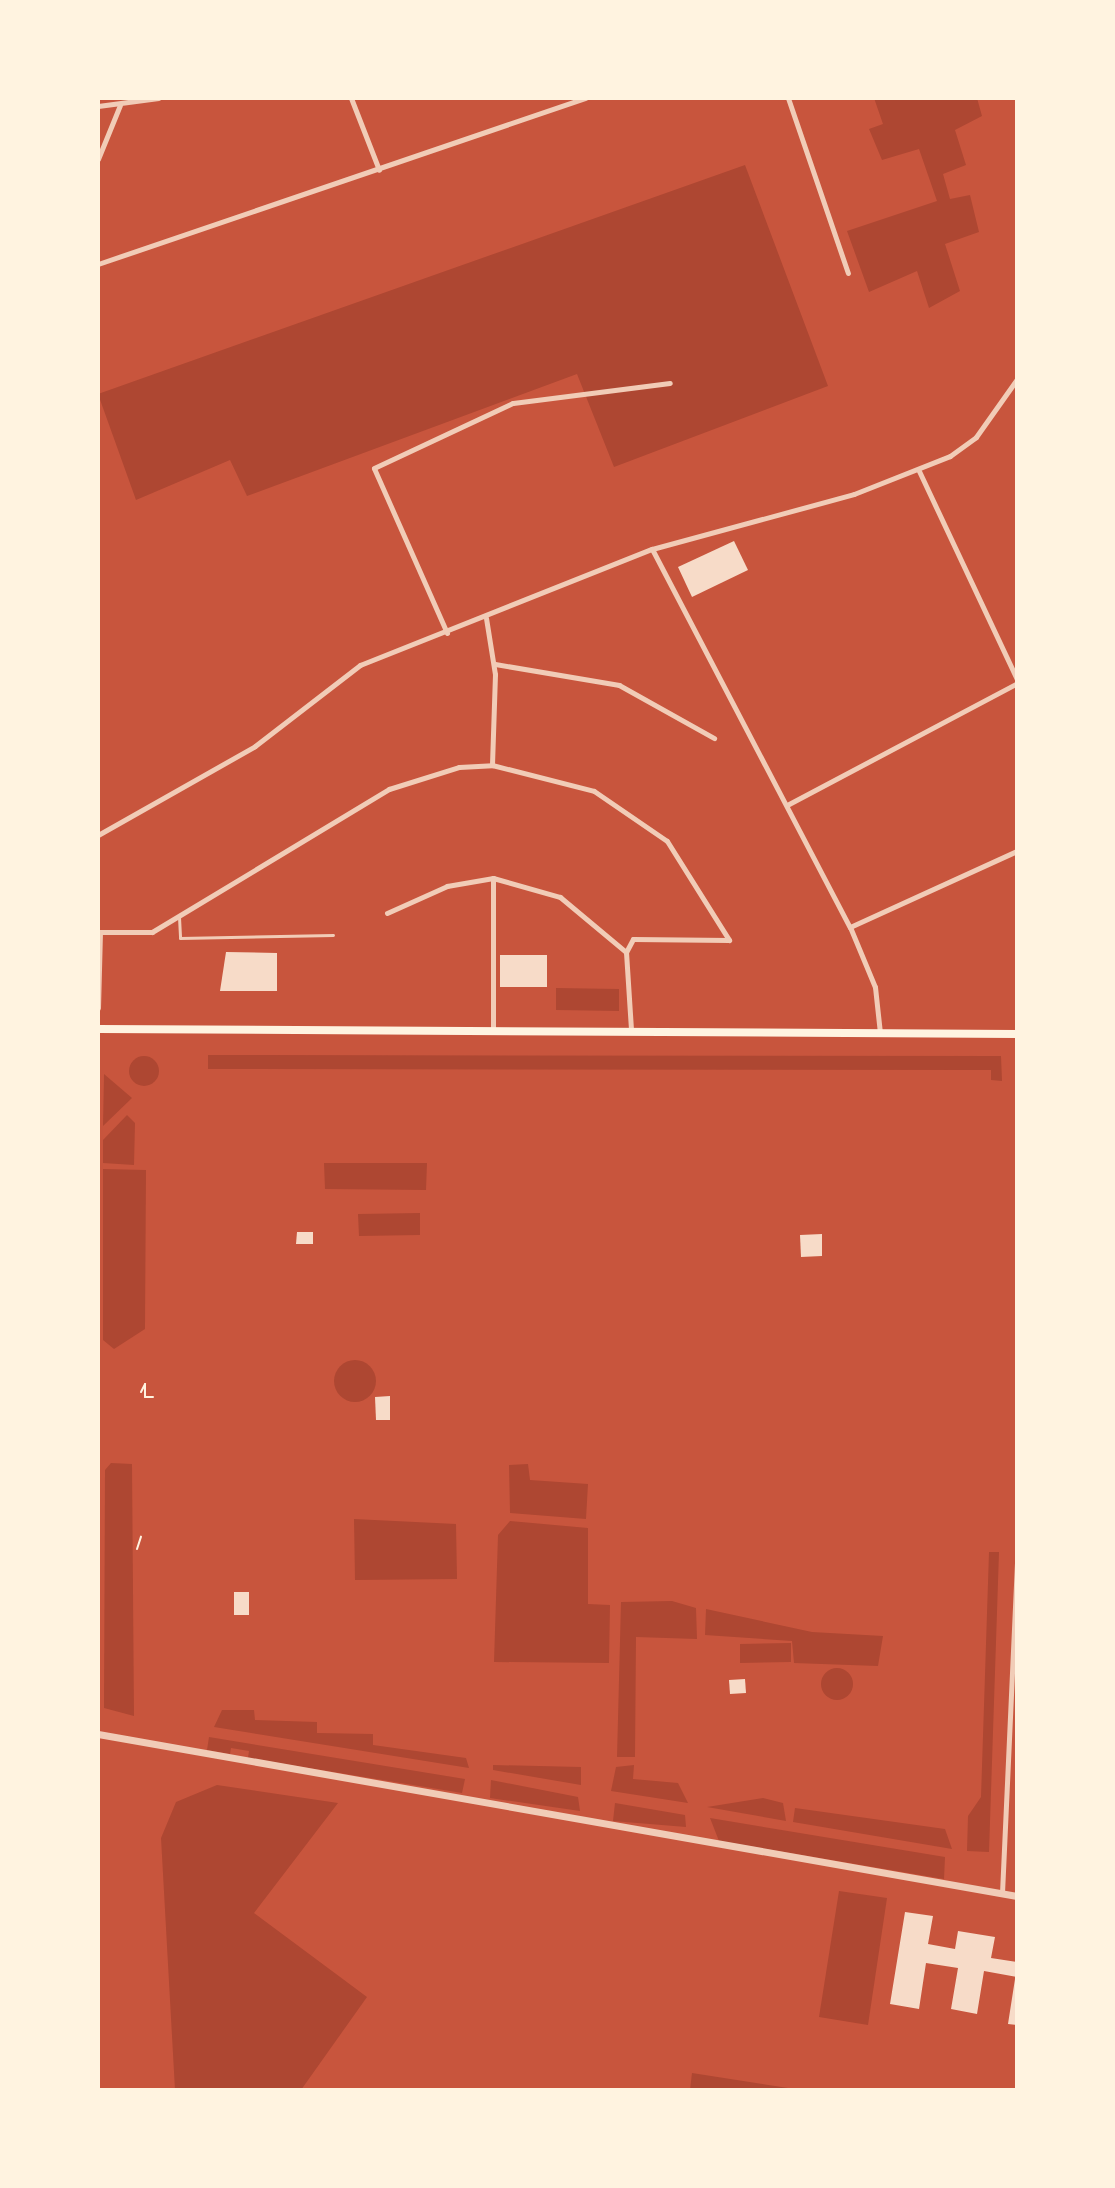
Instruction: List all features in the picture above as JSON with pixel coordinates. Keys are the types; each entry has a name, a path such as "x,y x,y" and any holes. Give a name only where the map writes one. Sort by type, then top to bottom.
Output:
{"main road":[{"path":"98,1029 493,1027 1017,1034"}],"street":[{"path":"98,106 158,98"},
{"path":"351,98 379,170"},
{"path":"98,264 585,98"},
{"path":"788,98 848,273"},
{"path":"98,159 121,105"},
{"path":"98,835 255,746 360,665 486,618 652,549 919,471 976,437 1017,379"},
{"path":"447,633 374,468 513,403 670,383"},
{"path":"787,805 1017,681 919,471"},
{"path":"652,549 850,927 875,987 880,1033"},
{"path":"486,618 495,664 492,765"},
{"path":"495,664 619,685 714,738"},
{"path":"98,1008 100,932 152,932 389,789 424,775 492,765 594,791 647,820 697,879 729,940 633,939 626,952 631,1029"},
{"path":"850,927 1017,851"},
{"path":"387,913 447,886 493,878 560,897 626,952"},
{"path":"493,878 493,1027"},
{"path":"1002,1893 1017,1560"},
{"path":"98,1734 1017,1896"}],"lane":[{"path":"179,917 180,938 333,935"}],"path":[{"path":"141,1392 145,1384 145,1397 153,1397"},
{"path":"137,1549 141,1537"}],"shaded area":[{"path":"874,98 977,98 982,116 955,130 966,165 943,174 950,199 970,195 979,232 945,244 960,291 929,308 917,271 869,292 847,231 937,201 919,149 882,160 869,129 883,124"},
{"path":"745,165 828,386 614,467 577,374 247,496 230,460 136,500 98,394"},
{"path":"556,988 619,989 619,1011 556,1010"},
{"path":"208,1055 1001,1056 1002,1081 991,1080 991,1070 208,1069"},
{"path":"144,1056 155,1060 159,1071 155,1082 144,1086 133,1082 129,1071 133,1060"},
{"path":"104,1074 132,1098 103,1126"},
{"path":"127,1115 135,1123 134,1165 103,1163 103,1140"},
{"path":"324,1163 427,1163 426,1190 325,1189"},
{"path":"103,1169 146,1170 145,1329 114,1349 103,1340"},
{"path":"420,1213 420,1235 359,1236 358,1214"},
{"path":"355,1360 370,1366 376,1381 370,1396 355,1402 340,1396 334,1381 340,1366"},
{"path":"111,1463 132,1464 134,1716 104,1708 105,1470"},
{"path":"528,1464 530,1480 588,1484 586,1519 510,1513 509,1465"},
{"path":"354,1519 456,1524 457,1579 355,1580"},
{"path":"510,1521 588,1528 588,1604 610,1605 609,1663 494,1662 498,1535"},
{"path":"989,1552 999,1552 989,1852 967,1851 968,1816 981,1797"},
{"path":"672,1601 696,1608 697,1639 636,1637 635,1757 617,1757 621,1602"},
{"path":"706,1609 812,1632 883,1636 878,1666 794,1663 792,1641 705,1635"},
{"path":"791,1643 791,1662 740,1663 740,1644"},
{"path":"837,1668 848,1673 853,1684 848,1695 837,1700 826,1695 821,1684 826,1673"},
{"path":"222,1710 254,1710 255,1720 317,1722 317,1733 373,1734 373,1745 466,1758 469,1768 214,1727"},
{"path":"209,1737 465,1779 462,1793 248,1758 249,1751 231,1748 230,1754 207,1750"},
{"path":"493,1765 581,1767 581,1785 493,1770"},
{"path":"634,1765 633,1779 678,1783 688,1803 611,1791 616,1767"},
{"path":"491,1780 578,1797 580,1811 490,1798"},
{"path":"217,1785 338,1803 254,1913 367,1997 301,2090 175,2090 161,1838 176,1802"},
{"path":"763,1798 783,1803 786,1821 707,1807"},
{"path":"615,1803 685,1815 686,1827 613,1821"},
{"path":"795,1808 945,1829 952,1849 793,1822"},
{"path":"710,1818 945,1857 944,1879 719,1841"},
{"path":"839,1891 887,1898 868,2025 819,2017"},
{"path":"692,2073 788,2088 690,2090"}],"building":[{"path":"734,541 748,570 692,597 678,567"},
{"path":"226,952 277,953 277,991 220,991"},
{"path":"500,955 547,955 547,987 500,987"},
{"path":"297,1232 313,1232 313,1244 296,1244"},
{"path":"822,1234 822,1256 801,1257 800,1235"},
{"path":"390,1396 390,1420 376,1420 375,1397"},
{"path":"234,1592 249,1592 249,1615 234,1615"},
{"path":"745,1679 746,1693 730,1694 729,1680"},
{"path":"905,1912 933,1916 928,1944 955,1949 958,1931 995,1937 991,1958 1017,1962 1017,1977 984,1971 977,2014 951,2009 958,1968 926,1963 919,2009 890,2004"},
{"path":"1017,1979 1017,2025 1008,2024"}]}
